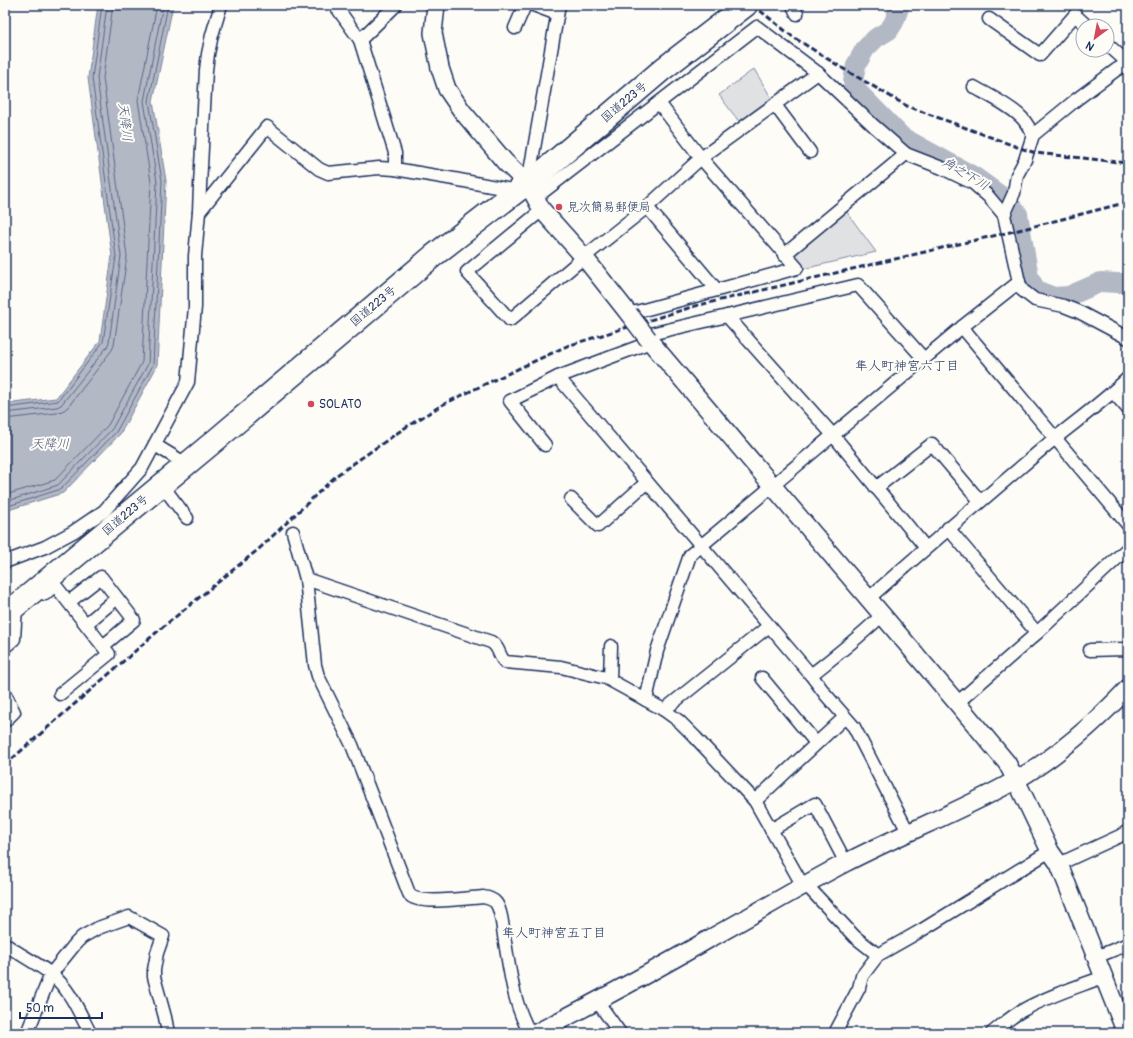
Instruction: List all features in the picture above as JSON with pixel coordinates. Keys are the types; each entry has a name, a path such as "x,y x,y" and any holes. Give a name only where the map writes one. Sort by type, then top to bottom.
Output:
{"highway":[{"name":"国道223号","path":"12,613 433,256 530,196 663,69 743,8"}],"street":[{"path":"5,562 52,543 73,532 104,511 142,468 188,382 195,307 195,256 199,212 206,70 212,35 221,5"},
{"path":"335,5 360,40 395,153 395,169"},
{"path":"360,40 396,5"},
{"path":"436,5 433,33 440,68 447,90 462,111 530,196 584,257 648,339 957,703 1006,763 1016,780 1054,858 1126,1033"},
{"path":"515,28 525,5"},
{"path":"530,196 558,9 533,5"},
{"path":"990,19 1040,55 1075,15 1078,18"},
{"path":"818,73 701,158 647,207 584,257 510,320 467,272 530,196 659,103 757,27 818,73 906,154 942,168 973,183 988,196 1005,213 1019,282 1022,290 1035,300 1064,306 1079,312 1128,338"},
{"path":"1005,213 1014,193 1017,175 1025,160 1033,135 1077,99 1116,70 1128,63 1115,51"},
{"path":"974,87 1021,116 1033,135"},
{"path":"629,314 797,268 784,255 701,158 659,103"},
{"path":"775,105 810,152"},
{"path":"199,212 267,127 320,169 328,173 379,168 395,169 454,179 530,196"},
{"path":"784,255 906,154"},
{"path":"647,207 717,290"},
{"path":"646,700 657,651 690,555 962,327 1019,282"},
{"path":"545,445 510,401 558,377 648,339 728,316 858,285 924,359"},
{"path":"728,316 833,435 926,548"},
{"path":"962,327 1128,525"},
{"path":"558,377 702,545 768,626 854,727 908,832"},
{"path":"868,599 948,528 1128,378"},
{"path":"1113,392 1128,409"},
{"path":"876,488 932,444 980,501"},
{"path":"155,445 186,464"},
{"path":"571,498 598,526 647,482"},
{"path":"162,485 187,518"},
{"path":"948,528 1037,633"},
{"path":"294,532 306,579 315,665 318,676 352,745 410,895 414,898 434,901 483,897 490,898 496,902 500,915 514,990 525,1025 530,1033"},
{"path":"957,703 1037,633 1128,548"},
{"path":"69,602 101,577 134,620 103,646"},
{"path":"306,579 491,642 497,647 505,662 561,667 610,680 664,710 679,721 755,801 803,886 811,890 855,937 878,955"},
{"path":"5,647 14,639 12,613 55,585 109,654 60,694"},
{"path":"86,624 117,598"},
{"path":"811,675 871,626 882,615"},
{"path":"664,710 768,626"},
{"path":"610,680 611,646"},
{"path":"1090,650 1124,649 1128,651"},
{"path":"762,678 816,743"},
{"path":"536,1033 597,1001 846,863 1016,780 1058,751 1104,713 1128,688"},
{"path":"5,694 14,712 5,721"},
{"path":"755,801 845,717"},
{"path":"771,830 816,804 846,863"},
{"path":"835,1033 858,988 862,976 878,955 1054,858 1120,836 1128,830"},
{"path":"27,1033 51,974 69,950 82,937 98,928 129,917 163,936 157,953 154,977 168,1033"},
{"path":"5,944 51,974 71,997 90,1033"},
{"path":"1096,957 1128,944"},
{"path":"992,1033 1024,1009 1055,995 1104,977"},
{"path":"597,1001 620,1033"}],"shaded area":[{"path":"754,69 772,99 740,123 719,95"},
{"path":"846,211 876,252 803,269 790,255"}],"water":[{"name":"天降川","path":"98,5 173,5 153,101 166,181 157,366 120,434 63,493 5,511 5,404 56,398 100,341 112,256 88,78"}],"waterway":[{"name":"角之下川","path":"900,5 894,22 889,30 876,38 865,49 856,65 853,82 858,92 902,137 975,177 1004,198 1018,214 1029,277 1036,290 1054,297 1069,296 1101,282 1128,283"}],"railway":[{"path":"753,5 793,37 907,106 1036,153 1128,163"},
{"path":"5,765 158,631 260,548 337,475 403,429 442,405 567,346 695,306 1027,228 1128,202"}],"place":[{"name":"見次簡易郵便局","path":"559,207"},
{"name":"SOLATO","path":"311,404"}],"district":[{"name":"隼人町神宮六丁目","path":"907,365"},
{"name":"隼人町神宮五丁目","path":"554,932"}]}
